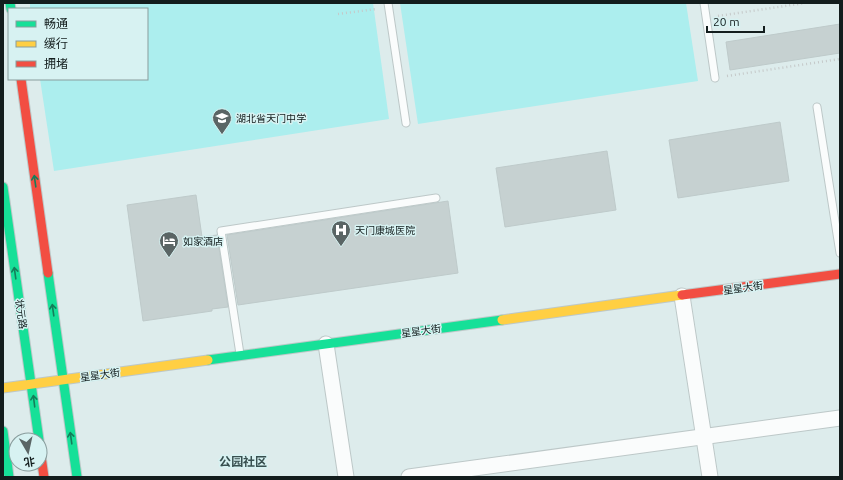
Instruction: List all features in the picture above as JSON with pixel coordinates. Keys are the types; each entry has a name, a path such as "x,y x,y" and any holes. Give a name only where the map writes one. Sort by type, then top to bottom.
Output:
{"main road":[{"path":"21,80 77,477"},
{"name":"状元路","path":"3,187 38,432"},
{"name":"星星大街","path":"3,388 840,274"},
{"path":"3,431 9,477"}],"street":[{"path":"682,296 710,477"},
{"path":"326,344 346,477"},
{"path":"409,477 840,418"}],"lane":[{"path":"704,3 715,78"},
{"path":"388,5 406,123"},
{"path":"817,107 840,253"},
{"path":"240,355 221,231 436,198"}],"path":[{"path":"706,18 805,3"},
{"path":"338,14 388,5"},
{"path":"715,78 840,59"}],"shaded area":[{"path":"30,3 373,3 389,119 54,171 40,80 148,80 148,8 30,8"},
{"path":"400,3 686,3 698,81 418,124"}],"building":[{"path":"840,24 840,53 730,70 726,42"},
{"path":"780,122 789,181 678,198 669,140"},
{"path":"607,151 616,210 505,227 496,168"},
{"name":"如家酒店","path":"196,195 202,237 217,235 228,307 212,309 212,311 143,321 127,205"},
{"path":"448,201 458,273 238,305 227,235"}],"traffic: fast":[{"path":"10,3 11,8"},
{"path":"3,187 38,432"},
{"path":"48,273 77,477"},
{"path":"208,360 502,320"},
{"path":"3,431 9,477"}],"traffic: slow":[{"path":"502,320 682,295"},
{"path":"3,388 208,360"}],"traffic: jam":[{"path":"21,80 48,273"},
{"path":"682,295 840,274"},
{"path":"43,472 44,477"}],"place":[{"name":"湖北省天门中学","path":"222,135"},
{"name":"天门康城医院","path":"341,247"},
{"name":"如家酒店","path":"169,258"}],"district":[{"name":"公园社区","path":"243,461"}]}
